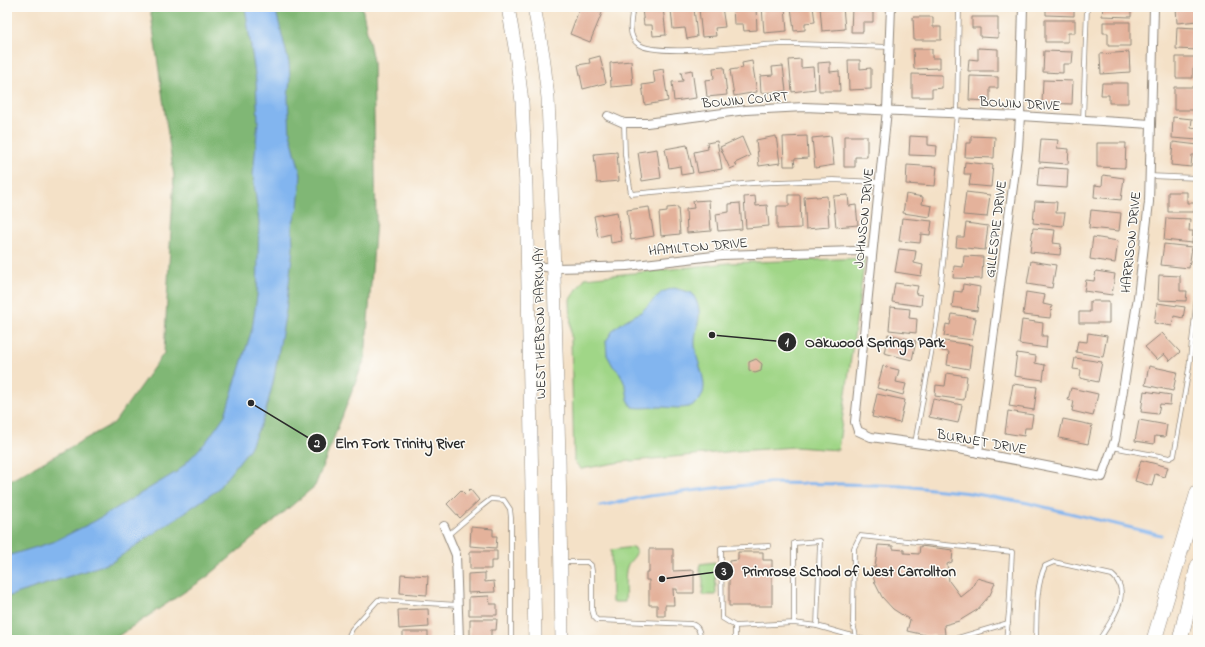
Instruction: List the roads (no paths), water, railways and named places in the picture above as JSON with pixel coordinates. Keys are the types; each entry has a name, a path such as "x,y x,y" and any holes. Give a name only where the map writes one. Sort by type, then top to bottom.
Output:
{"highway":[{"path":"1154,640 1198,492"},
{"path":"1180,640 1198,566"}],"main road":[{"name":"WEST HEBRON PARKWAY","path":"508,7 522,102 526,187 535,640"},
{"name":"WEST HEBRON PARKWAY","path":"534,7 543,55 548,98 559,458 562,640"}],"street":[{"name":"JOHNSON DRIVE","path":"858,431 855,422 887,110 891,7"},
{"name":"GILLESPIE DRIVE","path":"978,453 1018,148 1023,7"},
{"name":"HARRISON DRIVE","path":"1102,477 1115,440 1138,296 1149,202 1154,7"},
{"name":"BOWIN COURT","path":"608,116 624,123 647,123 746,110 789,108 887,110"},
{"name":"BOWIN DRIVE","path":"887,110 1151,124"},
{"name":"HAMILTON DRIVE","path":"527,265 554,268 627,266 722,255 856,251 872,253"},
{"name":"BURNET DRIVE","path":"858,431 871,437 960,449 1102,477"},
{"path":"444,526 456,555 459,640"}],"lane":[{"path":"633,7 631,31 633,39 638,45 647,48 685,50 782,44 890,47"},
{"path":"915,443 936,320 948,216 957,113 959,7"},
{"path":"1083,120 1087,7"},
{"path":"624,123 631,194 753,183 833,180 879,182"},
{"path":"1149,176 1198,178"},
{"path":"1112,447 1170,458 1174,456 1189,368 1198,288"},
{"path":"448,536 491,499 504,500 510,509 511,640"},
{"path":"856,637 853,623 854,548 860,536 1012,552 1006,640"},
{"path":"794,623 794,544 820,541 817,626"},
{"path":"769,546 722,548 722,618 735,626 794,623 817,626 864,640"},
{"path":"560,562 587,562 591,565 592,610 594,617 597,620 691,624 698,628 700,640"},
{"path":"1036,640 1038,591 1041,575 1045,566 1054,562 1112,575 1118,580 1121,595 1120,605 1099,640"},
{"path":"347,640 352,629 378,600 458,605"},
{"path":"951,640 1008,623"},
{"path":"735,626 735,640"}],"water":[{"path":"245,7 275,7 289,63 290,80 288,98 290,133 301,175 298,207 292,225 293,248 286,311 273,383 264,417 250,448 216,491 112,562 7,597 7,556 53,542 95,521 178,471 206,442 225,415 252,329 257,296 259,222 253,175 258,122 256,81"},
{"path":"674,288 692,293 699,308 699,320 695,338 695,346 703,380 703,394 692,406 682,408 632,407 620,373 613,366 607,355 606,341 614,329 626,320 641,312 662,292"}],"waterway":[{"path":"600,506 649,496 769,483 903,486 970,493 1028,503 1161,535"}],"place":[{"name":"Oakwood Springs Park","path":"712,335"},
{"name":"Elm Fork Trinity River","path":"251,403"},
{"name":"Primrose School of West Carrollton","path":"662,579"}]}
